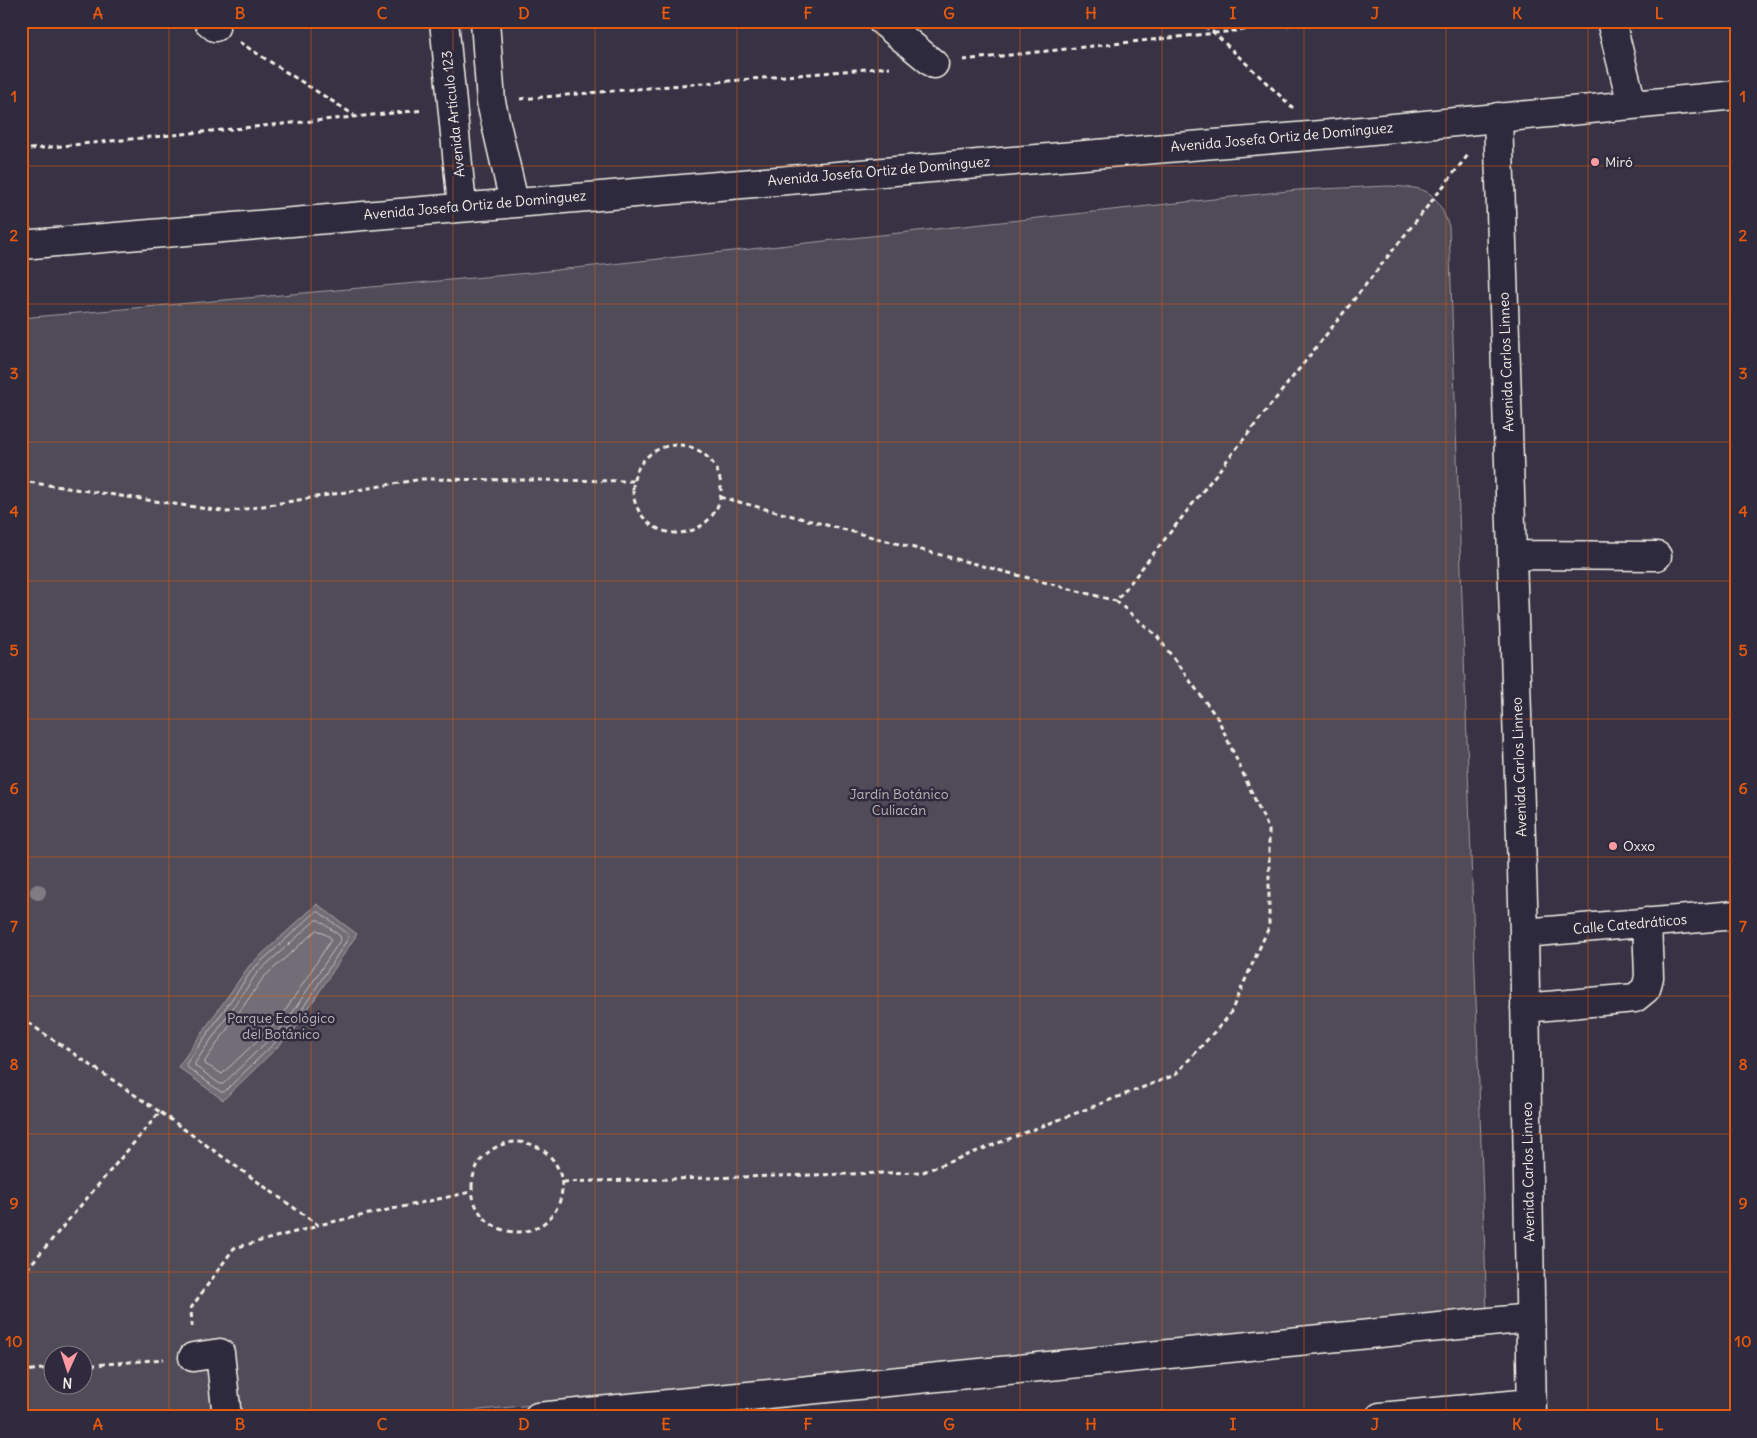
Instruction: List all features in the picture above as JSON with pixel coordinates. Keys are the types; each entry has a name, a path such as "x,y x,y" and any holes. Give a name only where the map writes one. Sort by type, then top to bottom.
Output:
{"street":[{"name":"Avenida Artículo 123","path":"444,21 462,206"},
{"path":"485,21 491,102 514,202"},
{"path":"882,21 934,64"},
{"path":"1611,21 1632,104"},
{"name":"Avenida Josefa Ortiz de Domínguez","path":"21,245 462,206 1320,135 1736,95"},
{"name":"Avenida Carlos Linneo","path":"1498,117 1524,933 1532,1410"},
{"path":"1512,555 1657,556"},
{"name":"Calle Catedráticos","path":"1524,933 1736,915"},
{"path":"1525,1008 1635,998 1646,989 1649,976 1646,922"},
{"path":"538,1417 611,1414 1530,1318"},
{"path":"193,1357 220,1353 227,1417"},
{"path":"1380,1417 1532,1410"}],"path":[{"path":"1197,21 1213,32 1320,135"},
{"path":"491,102 934,64 1213,32 1328,21"},
{"path":"212,24 355,116"},
{"path":"21,150 453,107"},
{"path":"1116,601 1469,154"},
{"path":"677,446 692,448 705,456 715,467 720,481 720,497 716,510 707,521 696,529 683,533 669,532 650,524 637,508 633,495 633,481 638,467 648,455 662,448 677,446"},
{"path":"21,481 228,512 422,479 633,481"},
{"path":"562,1182 923,1172 1175,1075 1229,1016 1269,927 1269,830 1218,718 1157,636 1116,601 720,497"},
{"path":"21,1018 160,1112 318,1225"},
{"path":"21,1276 160,1112"},
{"path":"513,1142 527,1143 540,1148 552,1158 562,1182 561,1200 554,1214 542,1225 528,1231 512,1232 497,1229 484,1219 475,1206 471,1192 472,1177 477,1164 486,1152 499,1145 513,1142"},
{"path":"92,1365 193,1357 192,1308 234,1248 318,1225 471,1192"},
{"path":"21,1371 42,1369"}],"green space":[{"name":"Jardín Botánico Culiacán","path":"1388,186 1421,190 1428,192 1434,197 1444,213 1449,226 1487,1314 407,1417 21,1417 21,318 529,273 1297,190"}],"water":[{"path":"317,904 357,934 294,1031 223,1100 178,1067 249,966"}],"place":[{"name":"Miró","path":"1595,162"},
{"name":"Oxxo","path":"1613,846"}],"park label":[{"name":"Parque Ecológico del Botánico","path":"281,1026"}]}
